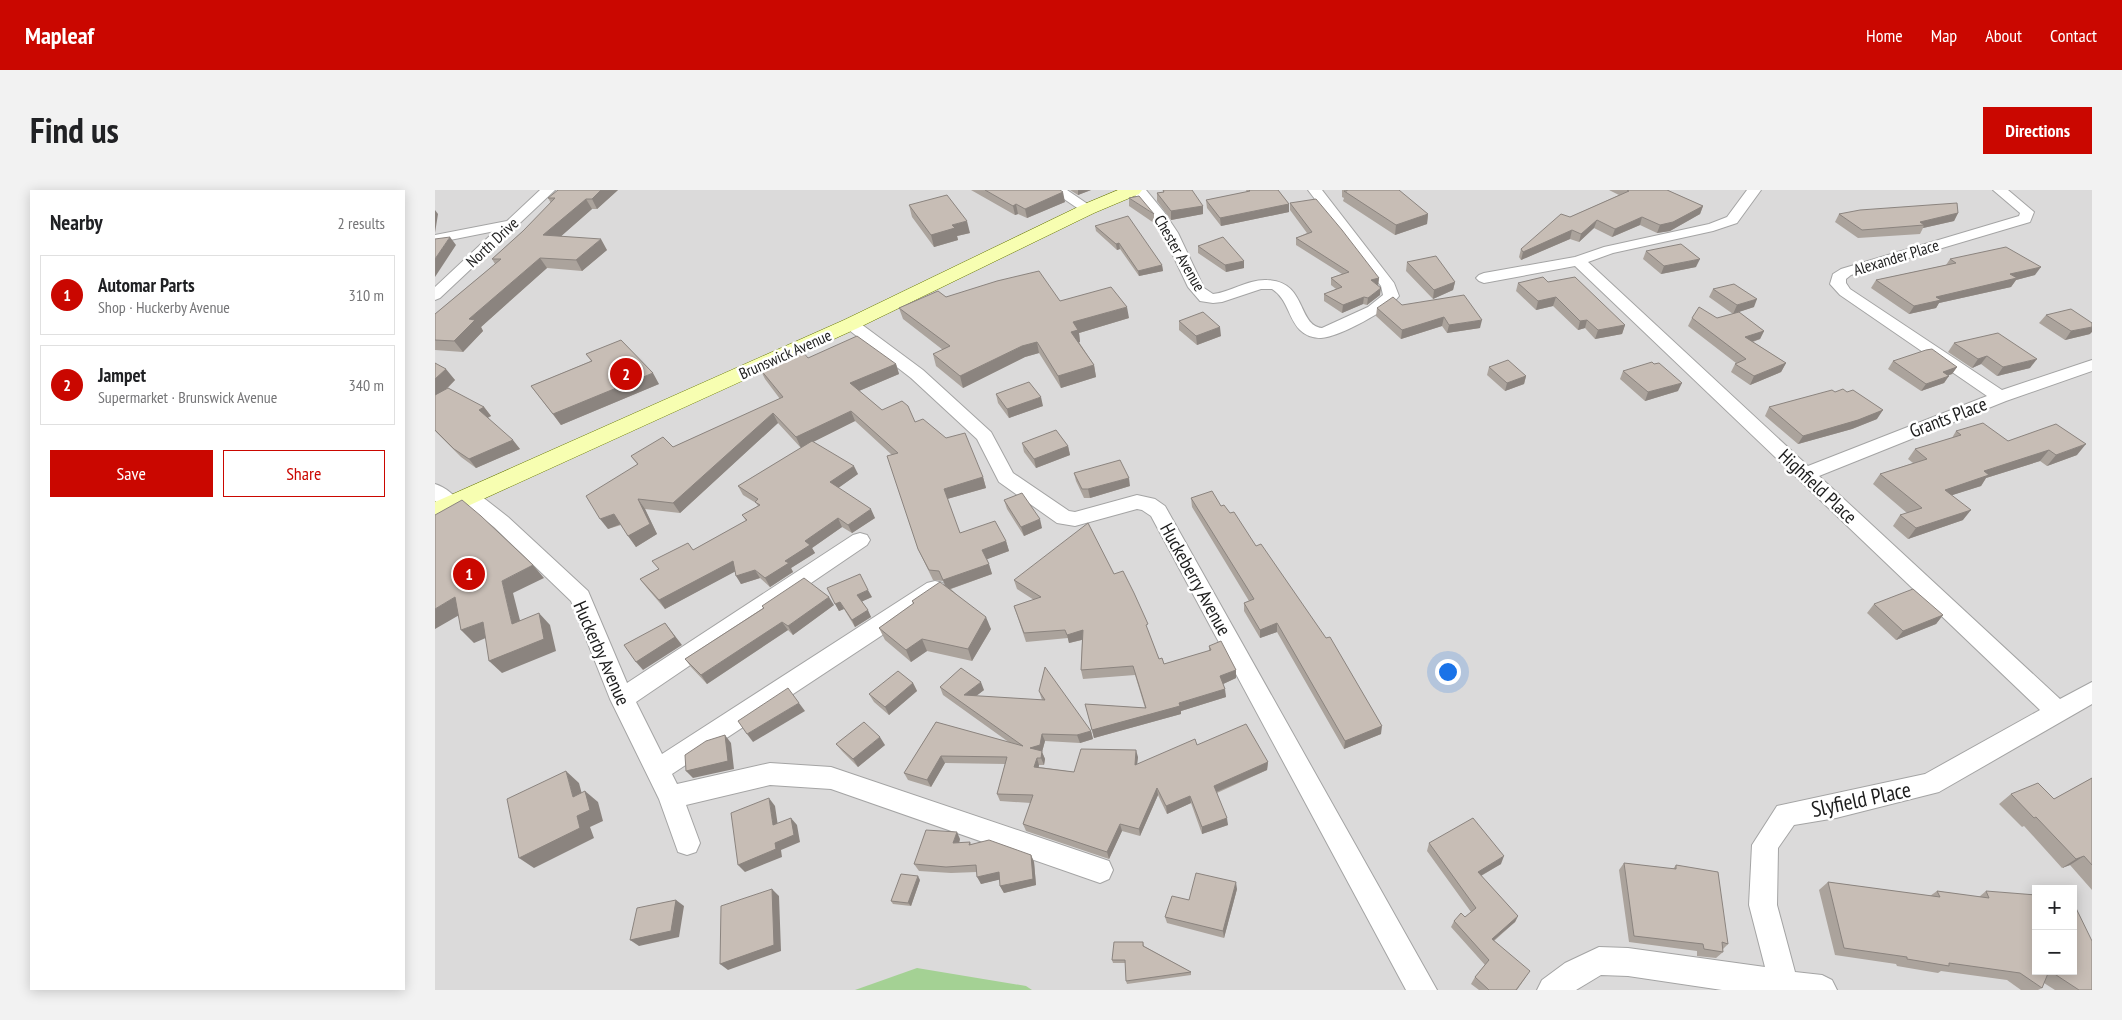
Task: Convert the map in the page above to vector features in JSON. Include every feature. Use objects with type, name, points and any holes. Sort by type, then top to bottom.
[{"type":"main road","name":"Brunswick Avenue","points":[[452,505],[851,324],[1088,209],[1133,190]]},
{"type":"street","name":"North Drive","points":[[435,295],[548,190]]},
{"type":"street","points":[[1058,190],[1088,209]]},
{"type":"street","name":"Chester Avenue","points":[[1138,190],[1149,200],[1179,250],[1200,294],[1209,299],[1222,298],[1263,284],[1280,285],[1285,290],[1305,328],[1316,333],[1329,331],[1384,305],[1391,296],[1389,286],[1315,190]]},
{"type":"street","points":[[1485,278],[1577,261],[1609,250],[1713,227],[1732,220],[1754,190]]},
{"type":"street","name":"Alexander Place","points":[[2000,190],[2027,212],[2025,219],[1846,272],[1838,276],[1838,284],[1845,292],[2000,397]]},
{"type":"street","points":[[435,239],[511,224]]},
{"type":"street","name":"Highfield Place","points":[[1577,261],[2057,711]]},
{"type":"street","name":"Huckeberry Avenue","points":[[851,324],[917,374],[985,436],[1006,477],[1064,518],[1075,519],[1137,502],[1148,504],[1159,511],[1421,990]]},
{"type":"street","name":"Grants Place","points":[[1805,474],[2000,397],[2092,365]]},
{"type":"street","name":"Huckerby Avenue","points":[[435,491],[452,505],[501,522],[580,597],[622,700],[671,797],[687,844]]},
{"type":"street","points":[[622,700],[859,540]]},
{"type":"street","points":[[657,770],[935,589]]},
{"type":"street","name":"Slyfield Place","points":[[1784,985],[1763,905],[1765,845],[1786,814],[1836,806],[1930,784],[2092,692]]},
{"type":"street","points":[[671,797],[771,774],[831,778],[1100,870]]},
{"type":"street","points":[[1552,990],[1575,972],[1599,961],[1628,962],[1822,990]]},
{"type":"shaded area","points":[[435,190],[2092,190],[2092,990],[435,990]]},
{"type":"green space","points":[[917,968],[1026,986],[1032,990],[855,990]]},
{"type":"building","points":[[558,190],[601,190],[592,199],[586,199],[543,235],[601,239],[576,260],[540,258],[469,319],[475,320],[454,341],[435,340],[435,314],[501,259],[492,259],[555,198],[548,198]]},
{"type":"building","points":[[985,190],[1060,190],[1063,192],[1025,209],[1016,204],[1013,206]]},
{"type":"building","points":[[1163,190],[1192,190],[1203,206],[1171,211],[1157,193],[1164,192]]},
{"type":"building","points":[[1278,190],[1289,204],[1220,218],[1206,200],[1250,191]]},
{"type":"building","points":[[1399,190],[1428,214],[1396,225],[1344,191]]},
{"type":"building","points":[[1627,190],[1667,190],[1703,206],[1673,222],[1660,225],[1642,217],[1615,229],[1597,220],[1581,234],[1572,230],[1523,252],[1521,249],[1561,214],[1570,217],[1629,191]]},
{"type":"building","points":[[947,195],[967,221],[952,225],[955,228],[931,235],[909,205]]},
{"type":"building","points":[[1139,196],[1154,214],[1129,198]]},
{"type":"building","points":[[1316,199],[1379,278],[1371,280],[1381,288],[1368,298],[1364,297],[1343,305],[1324,294],[1342,287],[1331,278],[1349,272],[1296,238],[1312,232],[1290,203]]},
{"type":"building","points":[[1957,203],[1958,213],[1920,222],[1924,225],[1862,230],[1839,214],[1860,210]]},
{"type":"building","points":[[1128,216],[1162,265],[1138,271],[1119,243],[1116,244],[1095,226]]},
{"type":"building","points":[[450,237],[435,259],[435,239]]},
{"type":"building","points":[[1223,237],[1244,261],[1225,265],[1198,246]]},
{"type":"building","points":[[1681,244],[1700,259],[1664,266],[1646,251]]},
{"type":"building","points":[[2006,247],[2041,267],[2010,274],[2017,278],[1936,297],[1941,300],[1914,306],[1876,280],[1956,263],[1950,259]]},
{"type":"building","points":[[1436,256],[1455,282],[1434,290],[1407,262]]},
{"type":"building","points":[[1039,271],[1060,301],[1111,287],[1127,307],[1073,322],[1078,330],[1071,332],[1094,365],[1058,376],[1037,342],[1022,346],[960,376],[933,354],[950,346],[899,308],[938,291],[946,297],[997,281]]},
{"type":"building","points":[[1543,277],[1548,282],[1575,277],[1625,325],[1598,330],[1587,320],[1580,321],[1556,297],[1538,301],[1518,283]]},
{"type":"building","points":[[1734,284],[1757,299],[1737,305],[1713,289]]},
{"type":"building","points":[[1464,295],[1482,320],[1449,325],[1444,317],[1402,330],[1377,308],[1393,297],[1402,305]]},
{"type":"building","points":[[1699,307],[1717,318],[1739,312],[1764,331],[1745,337],[1786,363],[1754,376],[1735,364],[1746,359],[1692,318]]},
{"type":"building","points":[[2071,309],[2092,323],[2092,327],[2071,331],[2046,315]]},
{"type":"building","points":[[1203,312],[1220,327],[1196,336],[1179,321]]},
{"type":"building","points":[[1998,333],[2037,359],[2003,367],[1987,356],[1978,359],[1954,343]]},
{"type":"building","points":[[857,336],[896,364],[850,383],[882,410],[902,401],[908,406],[915,422],[923,419],[946,438],[965,433],[983,477],[944,489],[960,533],[995,521],[1006,541],[982,550],[989,564],[943,580],[939,571],[929,570],[918,549],[887,456],[898,453],[851,411],[796,437],[773,413],[673,503],[638,499],[650,524],[628,536],[614,514],[600,519],[586,496],[638,464],[631,456],[663,437],[673,447],[783,397],[760,369],[803,352],[808,358]]},
{"type":"building","points":[[621,340],[653,373],[553,414],[531,386],[592,361],[586,354]]},
{"type":"building","points":[[1932,349],[1957,367],[1943,372],[1949,376],[1926,384],[1893,361],[1926,350]]},
{"type":"building","points":[[1508,360],[1526,376],[1507,383],[1489,367]]},
{"type":"building","points":[[1652,362],[1654,364],[1659,363],[1682,383],[1648,392],[1623,371]]},
{"type":"building","points":[[435,363],[446,369],[435,379]]},
{"type":"building","points":[[1029,382],[1041,397],[1007,409],[996,394]]},
{"type":"building","points":[[448,388],[484,407],[479,410],[513,440],[469,459],[454,449],[435,430],[435,395]]},
{"type":"building","points":[[1843,389],[1847,392],[1853,390],[1883,410],[1858,420],[1803,436],[1769,407],[1832,390],[1835,392]]},
{"type":"building","points":[[1983,423],[2008,441],[2056,424],[2086,444],[2056,455],[2049,450],[1984,471],[1989,475],[1945,490],[1971,510],[1916,528],[1900,515],[1922,508],[1880,474],[1927,459],[1915,449],[1961,435],[1956,431]]},
{"type":"building","points":[[1056,430],[1068,446],[1034,459],[1022,443]]},
{"type":"building","points":[[812,441],[854,466],[830,482],[871,509],[848,525],[838,518],[805,541],[810,545],[785,561],[789,563],[765,578],[755,570],[736,576],[733,561],[659,600],[640,579],[659,569],[652,561],[688,543],[693,550],[747,520],[742,515],[760,505],[755,502],[758,499],[738,486]]},
{"type":"building","points":[[1120,460],[1129,478],[1082,489],[1074,473]]},
{"type":"building","points":[[1212,491],[1221,506],[1224,505],[1230,513],[1234,512],[1256,546],[1261,544],[1326,638],[1330,637],[1382,726],[1345,741],[1277,623],[1260,630],[1244,603],[1254,599],[1191,498]]},
{"type":"building","points":[[1022,493],[1040,519],[1021,527],[1004,500]]},
{"type":"building","points":[[462,500],[533,565],[502,581],[512,624],[539,613],[544,639],[489,661],[483,622],[461,630],[455,597],[435,609],[435,515]]},
{"type":"building","points":[[1088,523],[1114,574],[1123,571],[1148,624],[1146,625],[1159,659],[1162,658],[1164,664],[1211,650],[1209,646],[1221,641],[1236,670],[1220,676],[1225,689],[1179,703],[1180,706],[1092,730],[1085,704],[1146,708],[1133,666],[1081,670],[1083,630],[1067,635],[1065,630],[1024,633],[1014,606],[1041,597],[1014,580]]},
{"type":"building","points":[[860,574],[868,590],[857,595],[868,610],[852,620],[840,602],[835,604],[827,588]]},
{"type":"building","points":[[804,578],[829,597],[788,626],[782,622],[701,675],[685,659],[764,608],[762,606]]},
{"type":"building","points":[[940,582],[986,617],[968,649],[922,639],[906,650],[879,628],[914,603],[912,601]]},
{"type":"building","points":[[1913,589],[1943,615],[1903,631],[1874,604]]},
{"type":"building","points":[[665,623],[675,637],[636,662],[624,645]]},
{"type":"building","points":[[1045,667],[1091,731],[1077,735],[1042,734],[1040,745],[1030,748],[1042,751],[1041,758],[1037,758],[1034,767],[1074,772],[1081,749],[1136,750],[1135,765],[1195,739],[1197,745],[1246,724],[1268,762],[1214,786],[1227,818],[1202,827],[1190,796],[1166,806],[1157,788],[1139,829],[1120,824],[1107,852],[1023,824],[1033,795],[997,794],[1007,757],[941,756],[927,780],[904,773],[936,722],[1023,746],[940,687],[961,668],[981,682],[964,695],[1045,700],[1039,691]]},
{"type":"building","points":[[898,671],[913,683],[885,707],[869,694]]},
{"type":"building","points":[[788,688],[799,703],[747,734],[738,721]]},
{"type":"building","points":[[864,722],[880,737],[853,759],[836,744]]},
{"type":"building","points":[[725,735],[728,761],[686,771],[685,755],[706,741]]},
{"type":"building","points":[[566,771],[573,797],[585,791],[590,810],[577,816],[580,828],[519,858],[507,799]]},
{"type":"building","points":[[2092,778],[2092,865],[2084,856],[2076,859],[2011,794],[2038,783],[2054,799]]},
{"type":"building","points":[[769,798],[773,825],[791,818],[794,835],[775,843],[776,849],[738,865],[731,813]]},
{"type":"building","points":[[1473,818],[1504,856],[1478,872],[1518,916],[1492,939],[1530,971],[1516,990],[1489,990],[1475,977],[1489,960],[1454,921],[1461,913],[1465,917],[1476,908],[1429,843]]},
{"type":"building","points":[[926,830],[957,832],[953,843],[970,842],[969,845],[989,840],[1031,855],[1033,879],[1000,886],[999,872],[977,877],[976,865],[946,867],[914,864]]},
{"type":"building","points":[[1624,863],[1676,869],[1676,865],[1718,872],[1728,944],[1722,942],[1723,952],[1704,949],[1703,944],[1634,936]]},
{"type":"building","points":[[1196,873],[1236,882],[1223,931],[1165,917],[1172,896],[1189,900]]},
{"type":"building","points":[[901,874],[918,876],[908,903],[891,901]]},
{"type":"building","points":[[1828,882],[1940,897],[1937,891],[1989,898],[1986,891],[2032,895],[2032,975],[2047,975],[2042,988],[2020,973],[1949,963],[1949,966],[1907,959],[1907,957],[1844,948]]},
{"type":"building","points":[[772,889],[774,945],[720,964],[721,906]]},
{"type":"building","points":[[676,900],[671,931],[630,940],[637,908]]},
{"type":"building","points":[[2077,910],[2092,941],[2092,990],[2079,990],[2056,975],[2077,975]]},
{"type":"building","points":[[1114,942],[1143,942],[1143,946],[1191,972],[1126,981],[1125,960],[1112,960]]},
{"type":"place","name":"Jampet","points":[[626,374]]},
{"type":"place","name":"Automar Parts","points":[[469,574]]}]
